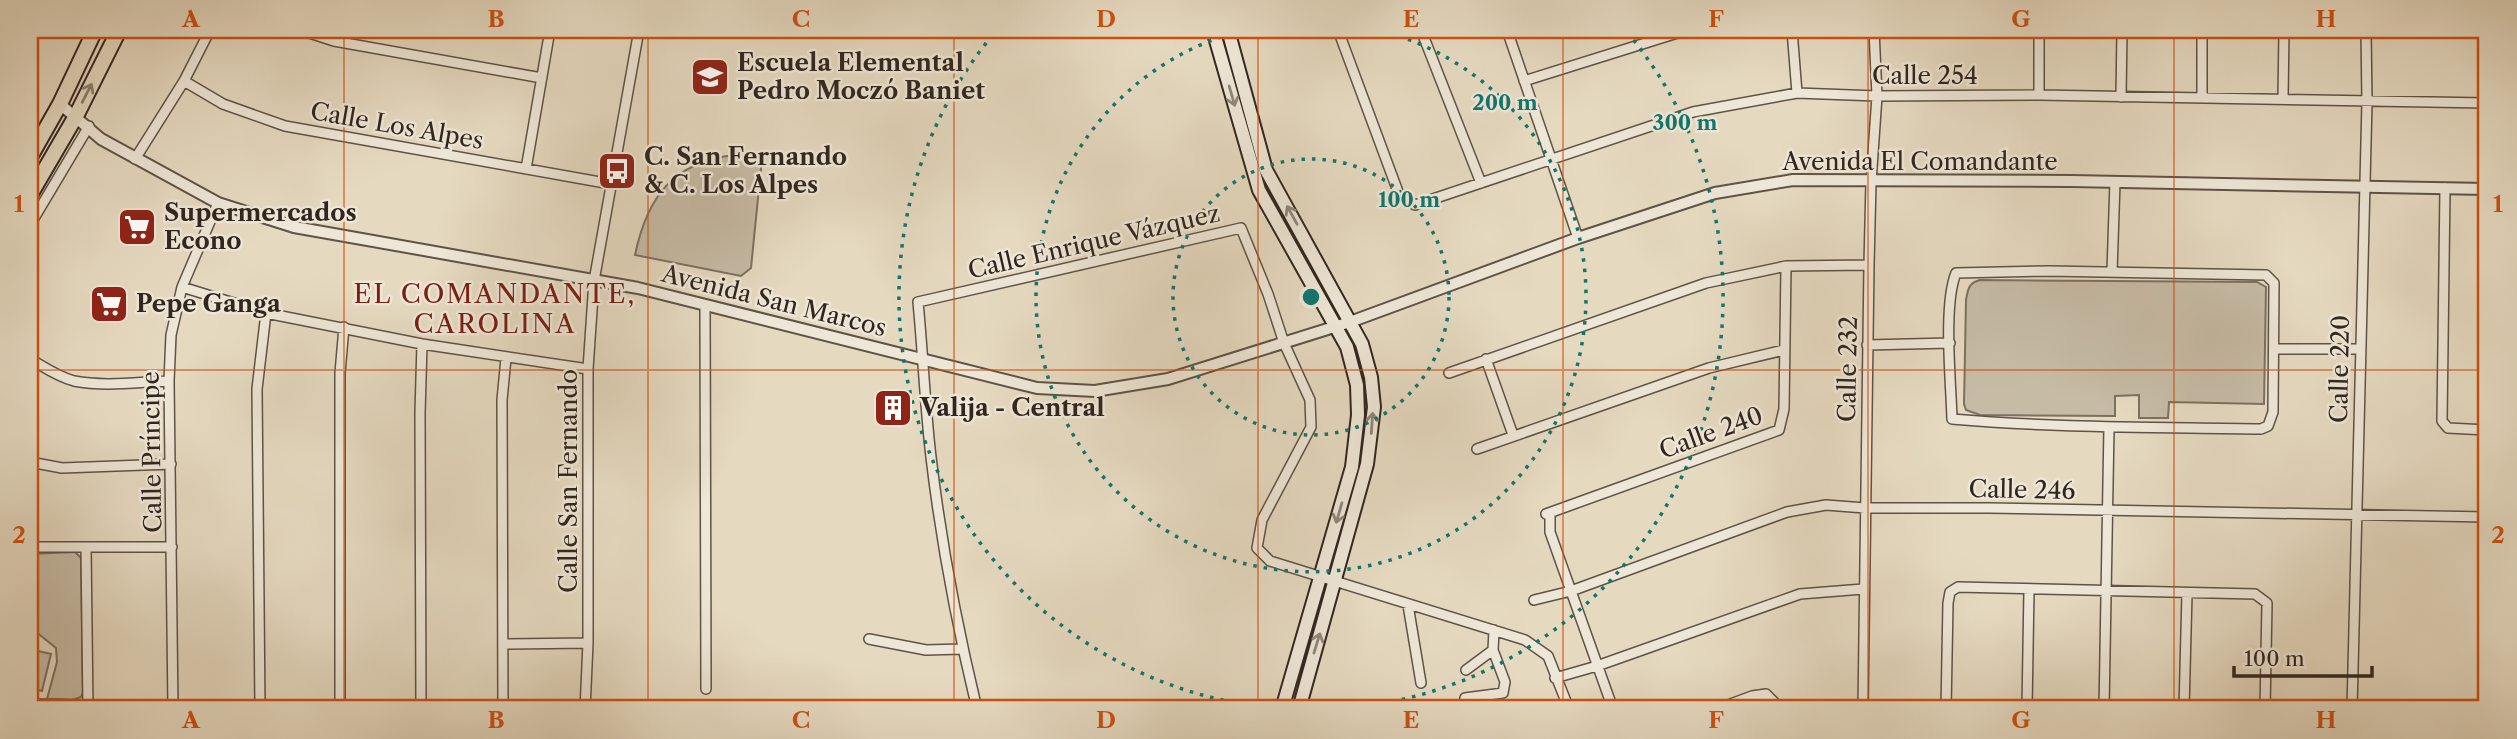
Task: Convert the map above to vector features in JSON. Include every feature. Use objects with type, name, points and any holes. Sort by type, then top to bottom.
[{"type":"highway","points":[[30,157],[60,104],[95,30]]},
{"type":"highway","points":[[30,195],[76,116],[119,30]]},
{"type":"main road","points":[[1213,30],[1259,190],[1347,346],[1357,385],[1358,415],[1352,467],[1282,709]]},
{"type":"main road","points":[[1228,30],[1266,170],[1362,344],[1371,377],[1374,407],[1367,464],[1299,709]]},
{"type":"street","points":[[135,159],[184,81],[210,30]]},
{"type":"street","points":[[300,30],[334,41],[542,78]]},
{"type":"street","points":[[526,169],[550,30]]},
{"type":"street","name":"Calle San Fernando","points":[[585,709],[588,643],[588,369],[594,281],[639,30]]},
{"type":"street","name":"Calle 254","points":[[1338,30],[1400,197],[1415,205],[1693,112],[1797,93],[2487,103]]},
{"type":"street","points":[[1421,30],[1481,183]]},
{"type":"street","points":[[1507,30],[1578,238]]},
{"type":"street","points":[[1524,81],[1687,30]]},
{"type":"street","points":[[1792,30],[1797,93]]},
{"type":"street","name":"Calle 232","points":[[1863,709],[1867,345],[1871,182],[1877,96],[1874,30]]},
{"type":"street","points":[[2039,30],[2039,95]]},
{"type":"street","points":[[2121,97],[2122,30]]},
{"type":"street","points":[[2202,30],[2202,98]]},
{"type":"street","points":[[2283,99],[2284,30]]},
{"type":"street","name":"Calle 220","points":[[2352,709],[2367,102],[2366,30]]},
{"type":"street","name":"Calle Los Alpes","points":[[184,81],[223,104],[285,126],[611,184]]},
{"type":"street","name":"Avenida San Marcos","points":[[60,104],[102,139],[218,204],[294,227],[638,288],[1037,388],[1095,391],[1168,379],[1334,327]]},
{"type":"street","points":[[30,225],[89,126]]},
{"type":"street","name":"Avenida El Comandante","points":[[1334,327],[1578,238],[1715,193],[1793,180],[2115,182],[2487,189]]},
{"type":"street","points":[[2112,272],[2115,182]]},
{"type":"street","points":[[2445,188],[2442,421],[2448,428],[2487,430]]},
{"type":"street","name":"Calle Príncipe","points":[[173,709],[169,381],[171,335],[182,287],[218,204]]},
{"type":"street","name":"Calle Enrique Vázquez","points":[[924,360],[918,302],[1241,228],[1268,294],[1284,343],[1310,400],[1311,427],[1262,520],[1257,548],[1270,561],[1320,578]]},
{"type":"street","points":[[1449,373],[1706,283],[1786,266],[1869,265]]},
{"type":"street","name":"Calle 240","points":[[1571,591],[1550,532],[1550,516],[1546,513],[1779,430],[1784,409],[1786,266]]},
{"type":"street","points":[[2112,272],[2266,275],[2271,278],[2274,283],[2273,412],[2268,426],[2261,429],[2109,427],[1952,419],[1950,343],[1952,284],[1956,273],[2112,272]]},
{"type":"street","points":[[182,287],[266,313],[422,344],[588,369]]},
{"type":"street","points":[[705,305],[706,689]]},
{"type":"street","points":[[260,709],[257,389],[266,313]]},
{"type":"street","points":[[340,709],[340,373],[344,327]]},
{"type":"street","points":[[1867,345],[1950,343]]},
{"type":"street","points":[[421,709],[422,344]]},
{"type":"street","points":[[2274,349],[2360,349]]},
{"type":"street","points":[[1477,449],[1709,368],[1784,350]]},
{"type":"street","points":[[503,709],[502,400],[506,358]]},
{"type":"street","points":[[30,359],[52,373],[74,380],[100,384],[169,381]]},
{"type":"street","points":[[1486,359],[1513,435]]},
{"type":"street","points":[[924,360],[931,455],[950,587],[977,709]]},
{"type":"street","points":[[2104,709],[2109,427]]},
{"type":"street","points":[[30,462],[62,467],[171,464]]},
{"type":"street","name":"Calle 246","points":[[1534,600],[1571,591],[1787,512],[1826,505],[1865,508],[2487,517]]},
{"type":"street","points":[[30,547],[172,547]]},
{"type":"street","points":[[30,704],[88,707],[86,547]]},
{"type":"street","points":[[1320,578],[1336,580],[1525,640],[1548,656],[1569,709]]},
{"type":"street","points":[[1947,709],[1948,603],[1950,592],[1958,587],[2255,594],[2267,603],[2265,709]]},
{"type":"street","points":[[1555,678],[1597,666],[1800,594],[1863,589]]},
{"type":"street","points":[[2027,709],[2029,589]]},
{"type":"street","points":[[1571,591],[1613,709]]},
{"type":"street","points":[[2184,709],[2187,593]]},
{"type":"street","points":[[1408,605],[1421,683]]},
{"type":"street","points":[[1465,698],[1503,693],[1505,682],[1493,650],[1494,631]]},
{"type":"street","points":[[869,639],[926,650],[962,649]]},
{"type":"street","points":[[503,644],[588,643]]},
{"type":"street","points":[[1466,670],[1493,650]]},
{"type":"street","points":[[1717,709],[1766,694],[1777,705],[1777,709]]},
{"type":"shaded area","points":[[735,155],[762,158],[751,268],[741,276],[635,255],[647,216],[666,186],[695,165]]},
{"type":"shaded area","points":[[1980,280],[2257,282],[2266,287],[2264,404],[2169,402],[2168,418],[2139,418],[2139,395],[2115,396],[2115,416],[1980,415],[1966,410],[1966,300],[1970,287]]},
{"type":"shaded area","points":[[75,552],[81,558],[83,692],[81,697],[72,700],[47,699],[57,662],[56,648],[30,629],[30,554]]},
{"type":"shaded area","points":[[30,649],[51,654],[42,691],[30,688]]},
{"type":"place","name":"Escuela Elemental Pedro Moczó Baniet","points":[[710,77]]},
{"type":"place","name":"C. San Fernando & C. Los Alpes","points":[[617,171]]},
{"type":"place","name":"Supermercados Econo","points":[[137,227]]},
{"type":"place","name":"Pepe Ganga","points":[[109,304]]},
{"type":"place","name":"Valija - Central","points":[[893,408]]},
{"type":"district","name":"EL COMANDANTE, CAROLINA","points":[[495,309]]}]
